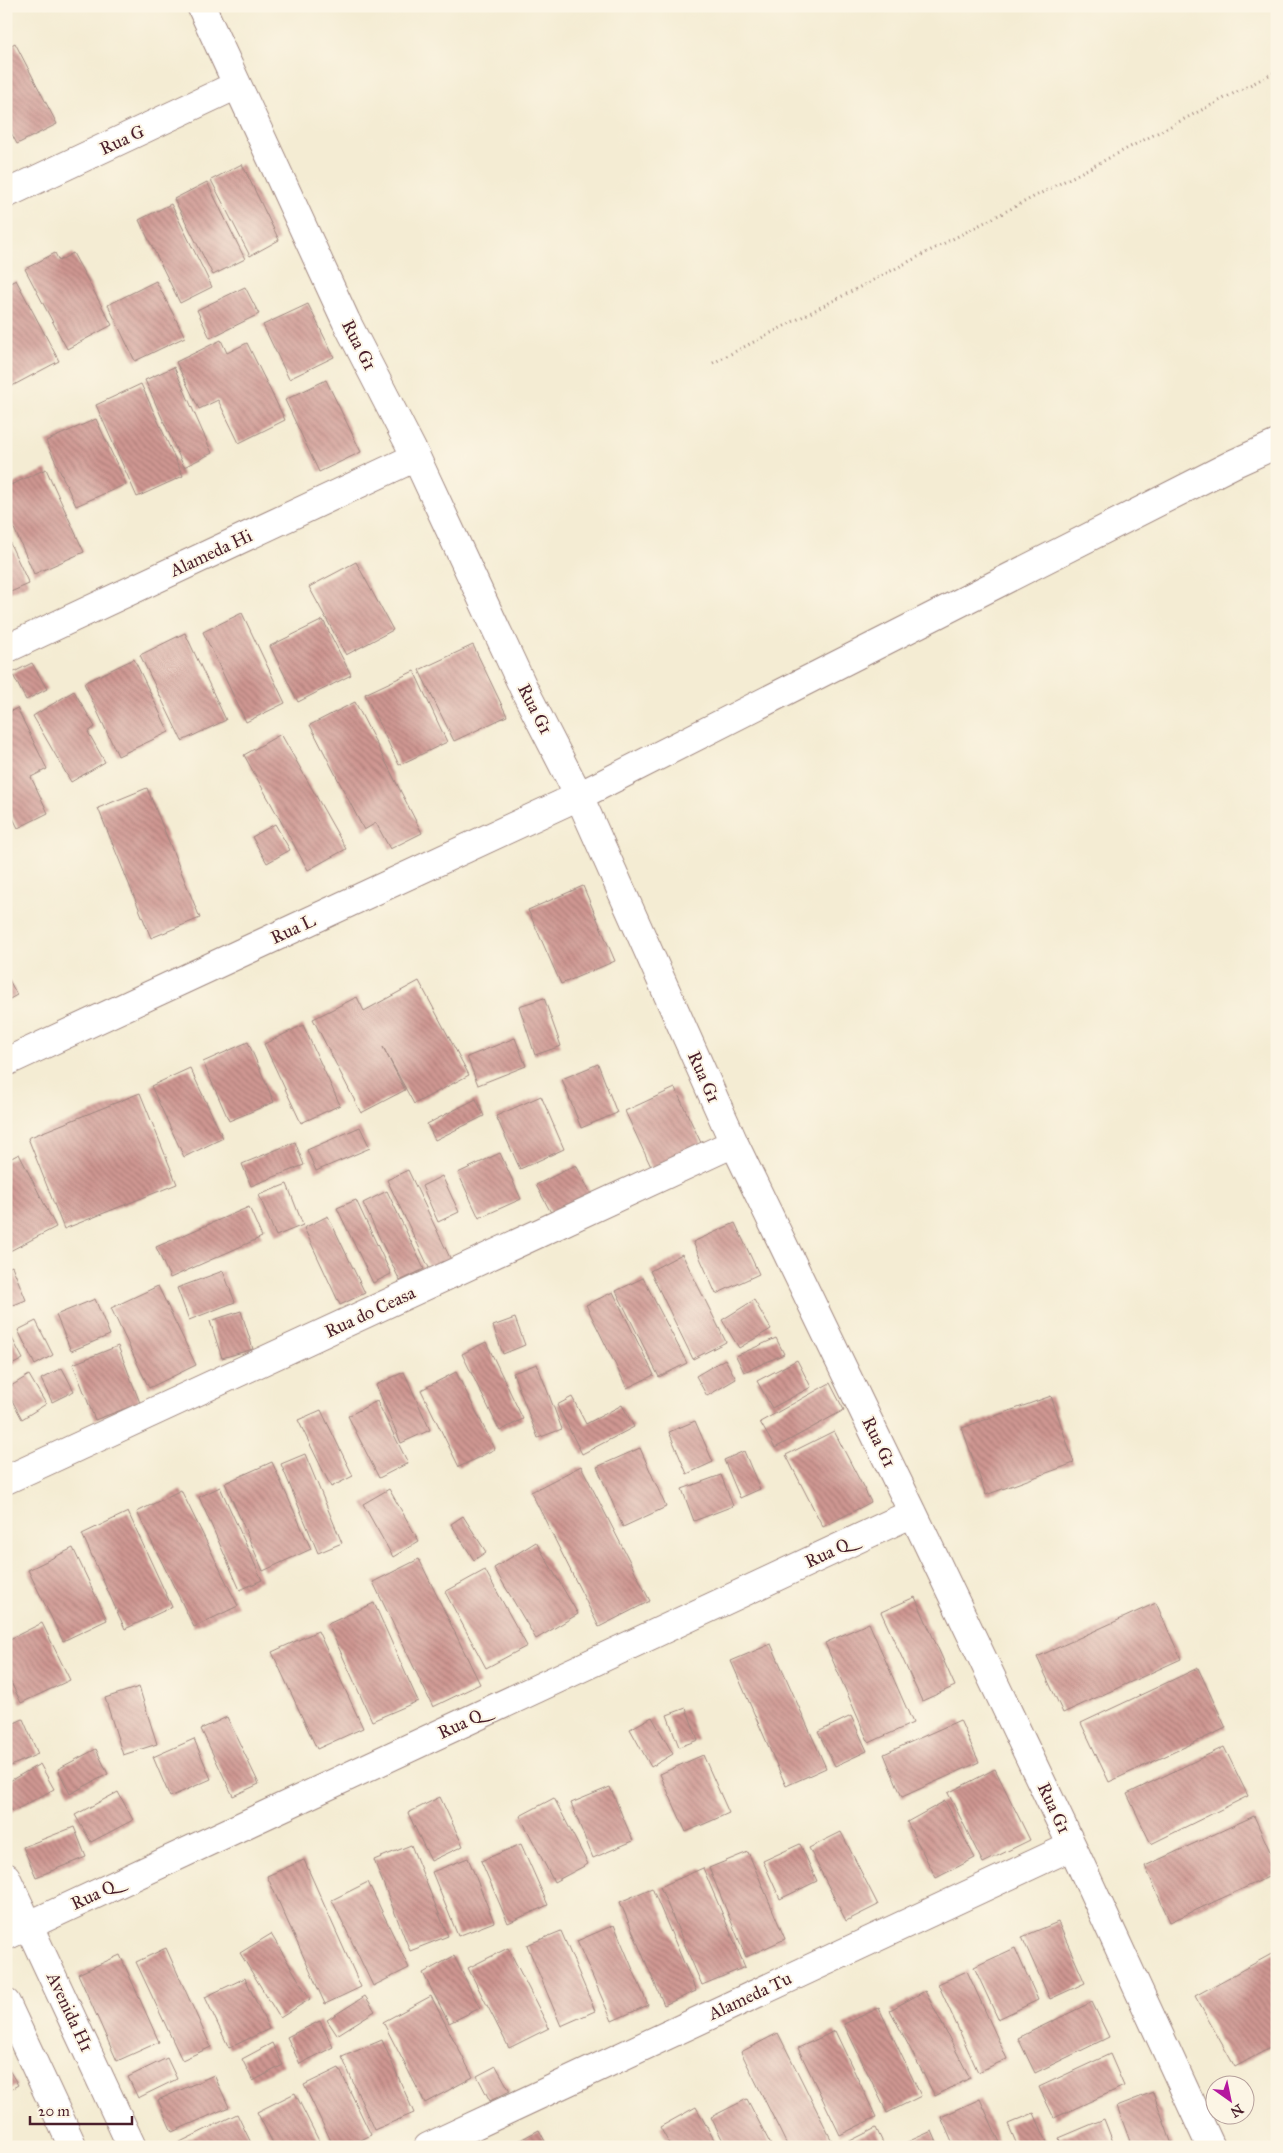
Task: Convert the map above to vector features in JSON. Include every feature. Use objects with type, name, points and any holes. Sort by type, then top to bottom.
[{"type":"street","name":"Rua G1","points":[[201,6],[346,321],[416,456],[524,689],[579,796],[734,1144],[1072,1846],[1211,2147]]},
{"type":"street","name":"Rua G","points":[[6,194],[237,84]]},
{"type":"street","name":"Rua L","points":[[6,1062],[579,796],[1235,463],[1277,444]]},
{"type":"street","name":"Alameda Hi","points":[[6,649],[416,456]]},
{"type":"street","name":"Rua do Ceasa","points":[[6,1480],[734,1144]]},
{"type":"street","name":"Rua Q","points":[[18,1930],[913,1513]]},
{"type":"street","name":"Alameda Tu","points":[[428,2147],[1072,1846]]},
{"type":"street","name":"Avenida H1","points":[[6,1877],[18,1930],[132,2147]]},
{"type":"street","points":[[6,2003],[73,2147]]},
{"type":"path","points":[[713,363],[1277,71]]},
{"type":"building","points":[[15,43],[57,124],[17,144],[6,123],[6,48]]},
{"type":"building","points":[[242,164],[279,240],[250,256],[211,180]]},
{"type":"building","points":[[207,182],[245,259],[213,275],[174,199]]},
{"type":"building","points":[[171,204],[212,287],[180,303],[139,220]]},
{"type":"building","points":[[55,253],[59,261],[73,253],[112,325],[67,349],[25,269]]},
{"type":"building","points":[[16,280],[59,361],[12,386],[6,376],[6,285]]},
{"type":"building","points":[[156,281],[185,337],[135,361],[108,305]]},
{"type":"building","points":[[245,287],[259,314],[210,338],[197,310]]},
{"type":"building","points":[[308,304],[334,357],[289,379],[263,325]]},
{"type":"building","points":[[221,340],[227,353],[247,343],[285,420],[239,443],[218,400],[199,409],[176,362]]},
{"type":"building","points":[[174,367],[212,453],[184,467],[145,380]]},
{"type":"building","points":[[326,380],[361,452],[319,472],[285,400]]},
{"type":"building","points":[[141,384],[183,476],[137,497],[96,405]]},
{"type":"building","points":[[96,419],[126,484],[76,506],[46,441]]},
{"type":"building","points":[[46,469],[84,552],[34,574],[6,510],[6,487]]},
{"type":"building","points":[[6,535],[29,584],[6,594]]},
{"type":"building","points":[[356,562],[393,630],[346,655],[309,587]]},
{"type":"building","points":[[242,613],[285,703],[246,722],[203,632]]},
{"type":"building","points":[[323,620],[351,675],[298,702],[270,646]]},
{"type":"building","points":[[185,633],[226,720],[182,741],[140,655]]},
{"type":"building","points":[[473,645],[507,716],[454,741],[419,670]]},
{"type":"building","points":[[134,659],[169,732],[118,756],[84,683]]},
{"type":"building","points":[[32,663],[47,689],[26,700],[12,673]]},
{"type":"building","points":[[414,671],[447,742],[399,765],[365,694]]},
{"type":"building","points":[[74,691],[95,727],[88,732],[105,762],[71,782],[33,716]]},
{"type":"building","points":[[355,702],[422,833],[390,849],[376,823],[364,830],[310,725]]},
{"type":"building","points":[[17,708],[47,769],[31,777],[48,813],[18,828],[6,804],[6,714]]},
{"type":"building","points":[[281,734],[346,849],[308,870],[244,755]]},
{"type":"building","points":[[147,788],[200,918],[151,938],[98,808]]},
{"type":"building","points":[[275,824],[290,850],[267,863],[252,837]]},
{"type":"building","points":[[583,886],[615,961],[561,984],[528,910]]},
{"type":"building","points":[[6,974],[17,995],[6,1001]]},
{"type":"building","points":[[419,981],[469,1075],[414,1104],[383,1047],[405,1090],[361,1113],[313,1019],[357,997],[364,1011]]},
{"type":"building","points":[[544,998],[561,1046],[535,1055],[519,1006]]},
{"type":"building","points":[[303,1025],[340,1105],[301,1123],[264,1044]]},
{"type":"building","points":[[515,1038],[526,1066],[478,1085],[467,1057]]},
{"type":"building","points":[[248,1042],[274,1102],[229,1121],[203,1062]]},
{"type":"building","points":[[598,1064],[617,1113],[581,1128],[562,1079]]},
{"type":"building","points":[[190,1068],[223,1138],[184,1157],[151,1086]]},
{"type":"building","points":[[675,1088],[703,1147],[653,1171],[625,1111]]},
{"type":"building","points":[[140,1093],[177,1184],[64,1229],[28,1138]]},
{"type":"building","points":[[541,1096],[564,1149],[520,1169],[496,1116]]},
{"type":"building","points":[[476,1099],[484,1116],[435,1140],[427,1124]]},
{"type":"building","points":[[360,1127],[370,1148],[316,1171],[307,1150]]},
{"type":"building","points":[[295,1142],[304,1165],[251,1186],[242,1164]]},
{"type":"building","points":[[500,1153],[521,1199],[479,1218],[458,1173]]},
{"type":"building","points":[[19,1154],[56,1227],[6,1253],[6,1161]]},
{"type":"building","points":[[576,1165],[594,1200],[555,1220],[536,1185]]},
{"type":"building","points":[[408,1170],[452,1262],[431,1272],[387,1180]]},
{"type":"building","points":[[442,1176],[459,1212],[438,1222],[422,1186]]},
{"type":"building","points":[[287,1184],[303,1225],[276,1236],[259,1195]]},
{"type":"building","points":[[387,1191],[424,1269],[400,1281],[363,1203]]},
{"type":"building","points":[[356,1200],[391,1274],[373,1283],[337,1208]]},
{"type":"building","points":[[249,1207],[262,1237],[170,1278],[156,1247]]},
{"type":"building","points":[[328,1216],[365,1293],[340,1305],[304,1228]]},
{"type":"building","points":[[735,1223],[759,1274],[716,1294],[693,1242]]},
{"type":"building","points":[[682,1254],[726,1342],[693,1359],[650,1271]]},
{"type":"building","points":[[12,1266],[26,1300],[6,1308],[6,1269]]},
{"type":"building","points":[[223,1271],[235,1302],[189,1320],[177,1288]]},
{"type":"building","points":[[643,1278],[687,1363],[659,1377],[616,1291]]},
{"type":"building","points":[[158,1286],[196,1365],[149,1388],[111,1308]]},
{"type":"building","points":[[613,1292],[654,1375],[627,1388],[586,1305]]},
{"type":"building","points":[[95,1299],[110,1335],[71,1351],[56,1315]]},
{"type":"building","points":[[754,1300],[771,1329],[739,1348],[722,1320]]},
{"type":"building","points":[[241,1311],[253,1349],[222,1358],[210,1321]]},
{"type":"building","points":[[515,1318],[525,1345],[503,1354],[493,1326]]},
{"type":"building","points":[[36,1321],[53,1355],[35,1365],[18,1330]]},
{"type":"building","points":[[6,1327],[23,1359],[6,1368]]},
{"type":"building","points":[[776,1338],[784,1354],[744,1372],[736,1356]]},
{"type":"building","points":[[486,1342],[523,1419],[500,1431],[462,1354]]},
{"type":"building","points":[[118,1346],[140,1403],[95,1420],[73,1364]]},
{"type":"building","points":[[725,1359],[736,1379],[707,1396],[696,1376]]},
{"type":"building","points":[[797,1360],[811,1387],[772,1408],[757,1381]]},
{"type":"building","points":[[537,1364],[562,1429],[538,1438],[513,1373]]},
{"type":"building","points":[[62,1368],[74,1391],[52,1402],[41,1379]]},
{"type":"building","points":[[404,1372],[430,1430],[401,1443],[376,1385]]},
{"type":"building","points":[[456,1372],[495,1449],[459,1467],[421,1390]]},
{"type":"building","points":[[29,1375],[46,1404],[22,1419],[6,1389]]},
{"type":"building","points":[[830,1383],[844,1410],[775,1448],[760,1422]]},
{"type":"building","points":[[1051,1396],[1074,1463],[986,1495],[962,1428]]},
{"type":"building","points":[[572,1397],[586,1424],[622,1405],[634,1427],[582,1454],[557,1405]]},
{"type":"building","points":[[377,1401],[408,1463],[379,1478],[348,1416]]},
{"type":"building","points":[[321,1410],[353,1476],[331,1487],[298,1420]]},
{"type":"building","points":[[695,1421],[713,1462],[687,1474],[669,1432]]},
{"type":"building","points":[[834,1431],[871,1502],[823,1527],[786,1455]]},
{"type":"building","points":[[640,1448],[666,1507],[623,1527],[597,1467]]},
{"type":"building","points":[[744,1451],[760,1489],[740,1498],[724,1460]]},
{"type":"building","points":[[305,1454],[342,1543],[318,1553],[281,1464]]},
{"type":"building","points":[[272,1462],[311,1549],[263,1571],[225,1483]]},
{"type":"building","points":[[581,1466],[650,1601],[599,1627],[531,1492]]},
{"type":"building","points":[[721,1475],[733,1506],[694,1521],[682,1489]]},
{"type":"building","points":[[220,1487],[262,1580],[240,1590],[199,1497]]},
{"type":"building","points":[[389,1489],[419,1541],[393,1557],[363,1504]]},
{"type":"building","points":[[181,1490],[238,1606],[194,1627],[137,1512]]},
{"type":"building","points":[[128,1512],[172,1607],[125,1629],[82,1534]]},
{"type":"building","points":[[463,1516],[486,1552],[474,1560],[451,1524]]},
{"type":"building","points":[[536,1542],[578,1614],[536,1639],[494,1568]]},
{"type":"building","points":[[73,1548],[107,1620],[63,1641],[28,1570]]},
{"type":"building","points":[[419,1559],[480,1684],[433,1707],[373,1582]]},
{"type":"building","points":[[485,1570],[527,1646],[486,1668],[445,1592]]},
{"type":"building","points":[[915,1597],[955,1686],[922,1701],[881,1612]]},
{"type":"building","points":[[374,1603],[418,1701],[372,1721],[328,1624]]},
{"type":"building","points":[[1156,1603],[1181,1659],[1063,1713],[1037,1657]]},
{"type":"building","points":[[42,1623],[70,1680],[21,1703],[6,1672],[6,1641]]},
{"type":"building","points":[[869,1623],[913,1723],[869,1743],[825,1643]]},
{"type":"building","points":[[318,1631],[363,1728],[317,1749],[272,1652]]},
{"type":"building","points":[[771,1644],[826,1768],[786,1786],[731,1661]]},
{"type":"building","points":[[1198,1668],[1226,1728],[1109,1782],[1081,1723]]},
{"type":"building","points":[[139,1687],[157,1744],[123,1755],[105,1698]]},
{"type":"building","points":[[686,1708],[698,1740],[679,1747],[667,1715]]},
{"type":"building","points":[[851,1716],[867,1751],[835,1766],[818,1732]]},
{"type":"building","points":[[227,1717],[259,1784],[233,1796],[201,1729]]},
{"type":"building","points":[[652,1717],[673,1754],[651,1767],[630,1729]]},
{"type":"building","points":[[23,1719],[38,1754],[6,1768],[6,1727]]},
{"type":"building","points":[[960,1720],[979,1762],[902,1797],[884,1754]]},
{"type":"building","points":[[194,1739],[211,1779],[170,1797],[153,1757]]},
{"type":"building","points":[[1224,1747],[1248,1796],[1151,1844],[1127,1794]]},
{"type":"building","points":[[96,1749],[108,1774],[70,1794],[58,1769]]},
{"type":"building","points":[[703,1755],[729,1813],[686,1832],[660,1774]]},
{"type":"building","points":[[40,1764],[54,1789],[12,1812],[6,1802],[6,1783]]},
{"type":"building","points":[[995,1769],[1030,1840],[983,1863],[948,1793]]},
{"type":"building","points":[[610,1787],[633,1841],[593,1858],[571,1803]]},
{"type":"building","points":[[118,1792],[133,1820],[91,1842],[75,1815]]},
{"type":"building","points":[[440,1797],[463,1846],[431,1861],[408,1813]]},
{"type":"building","points":[[554,1798],[588,1864],[554,1882],[520,1816]]},
{"type":"building","points":[[945,1801],[975,1858],[936,1878],[907,1822]]},
{"type":"building","points":[[1254,1816],[1277,1867],[1277,1873],[1170,1922],[1145,1866]]},
{"type":"building","points":[[74,1827],[86,1857],[36,1877],[23,1847]]},
{"type":"building","points":[[841,1832],[878,1905],[846,1921],[809,1848]]},
{"type":"building","points":[[521,1844],[548,1905],[508,1923],[481,1861]]},
{"type":"building","points":[[800,1844],[817,1881],[780,1899],[763,1861]]},
{"type":"building","points":[[411,1845],[448,1936],[410,1951],[374,1860]]},
{"type":"building","points":[[748,1852],[785,1939],[746,1957],[709,1868]]},
{"type":"building","points":[[468,1858],[494,1922],[458,1936],[432,1872]]},
{"type":"building","points":[[304,1860],[361,1987],[325,2004],[267,1876]]},
{"type":"building","points":[[703,1868],[745,1967],[702,1985],[660,1887]]},
{"type":"building","points":[[368,1882],[409,1968],[373,1986],[332,1900]]},
{"type":"building","points":[[652,1888],[696,1991],[664,2005],[620,1902]]},
{"type":"building","points":[[1058,1922],[1085,1983],[1050,1999],[1022,1937]]},
{"type":"building","points":[[614,1925],[648,2005],[612,2021],[577,1941]]},
{"type":"building","points":[[561,1931],[595,2011],[561,2026],[527,1945]]},
{"type":"building","points":[[271,1934],[310,1999],[280,2018],[240,1953]]},
{"type":"building","points":[[166,1948],[211,2047],[182,2060],[136,1962]]},
{"type":"building","points":[[508,1948],[549,2028],[509,2048],[468,1968]]},
{"type":"building","points":[[1015,1948],[1038,2000],[998,2019],[974,1967]]},
{"type":"building","points":[[1277,1951],[1277,2044],[1235,2067],[1195,1996]]},
{"type":"building","points":[[120,1955],[159,2042],[117,2061],[78,1974]]},
{"type":"building","points":[[454,1956],[480,2008],[449,2023],[423,1973]]},
{"type":"building","points":[[967,1971],[1007,2059],[978,2072],[938,1984]]},
{"type":"building","points":[[245,1978],[269,2029],[229,2048],[205,1997]]},
{"type":"building","points":[[925,1991],[970,2078],[935,2096],[890,2010]]},
{"type":"building","points":[[365,1996],[375,2011],[337,2035],[327,2020]]},
{"type":"building","points":[[431,1996],[473,2077],[425,2103],[383,2022]]},
{"type":"building","points":[[1092,2002],[1109,2037],[1035,2073],[1018,2038]]},
{"type":"building","points":[[879,2008],[921,2096],[887,2113],[844,2024]]},
{"type":"building","points":[[320,2021],[333,2047],[300,2064],[287,2037]]},
{"type":"building","points":[[835,2031],[876,2117],[840,2135],[798,2048]]},
{"type":"building","points":[[778,2033],[835,2147],[788,2147],[741,2052]]},
{"type":"building","points":[[382,2040],[414,2113],[374,2130],[342,2057]]},
{"type":"building","points":[[272,2043],[283,2065],[253,2081],[242,2059]]},
{"type":"building","points":[[1110,2054],[1124,2086],[1054,2118],[1039,2087]]},
{"type":"building","points":[[167,2058],[177,2079],[138,2098],[128,2077]]},
{"type":"building","points":[[6,2065],[18,2085],[6,2092]]},
{"type":"building","points":[[496,2066],[510,2091],[490,2101],[477,2076]]},
{"type":"building","points":[[339,2068],[371,2135],[347,2147],[334,2147],[304,2085]]},
{"type":"building","points":[[214,2075],[229,2107],[172,2132],[158,2100]]},
{"type":"building","points":[[1153,2092],[1173,2147],[1132,2147],[1117,2106]]},
{"type":"building","points":[[295,2093],[322,2147],[275,2147],[257,2112]]},
{"type":"building","points":[[747,2099],[772,2147],[726,2147],[711,2117]]},
{"type":"building","points":[[980,2099],[1002,2147],[954,2147],[941,2117]]},
{"type":"building","points":[[696,2107],[718,2147],[671,2147],[660,2127]]},
{"type":"building","points":[[1034,2113],[1049,2147],[1018,2147],[1008,2124]]},
{"type":"building","points":[[237,2114],[253,2147],[170,2147]]},
{"type":"building","points":[[1104,2119],[1115,2147],[1062,2147],[1059,2138]]},
{"type":"building","points":[[876,2128],[885,2147],[851,2147],[848,2142]]},
{"type":"building","points":[[539,2130],[548,2147],[507,2147]]},
{"type":"building","points":[[932,2131],[939,2147],[896,2147]]}]
